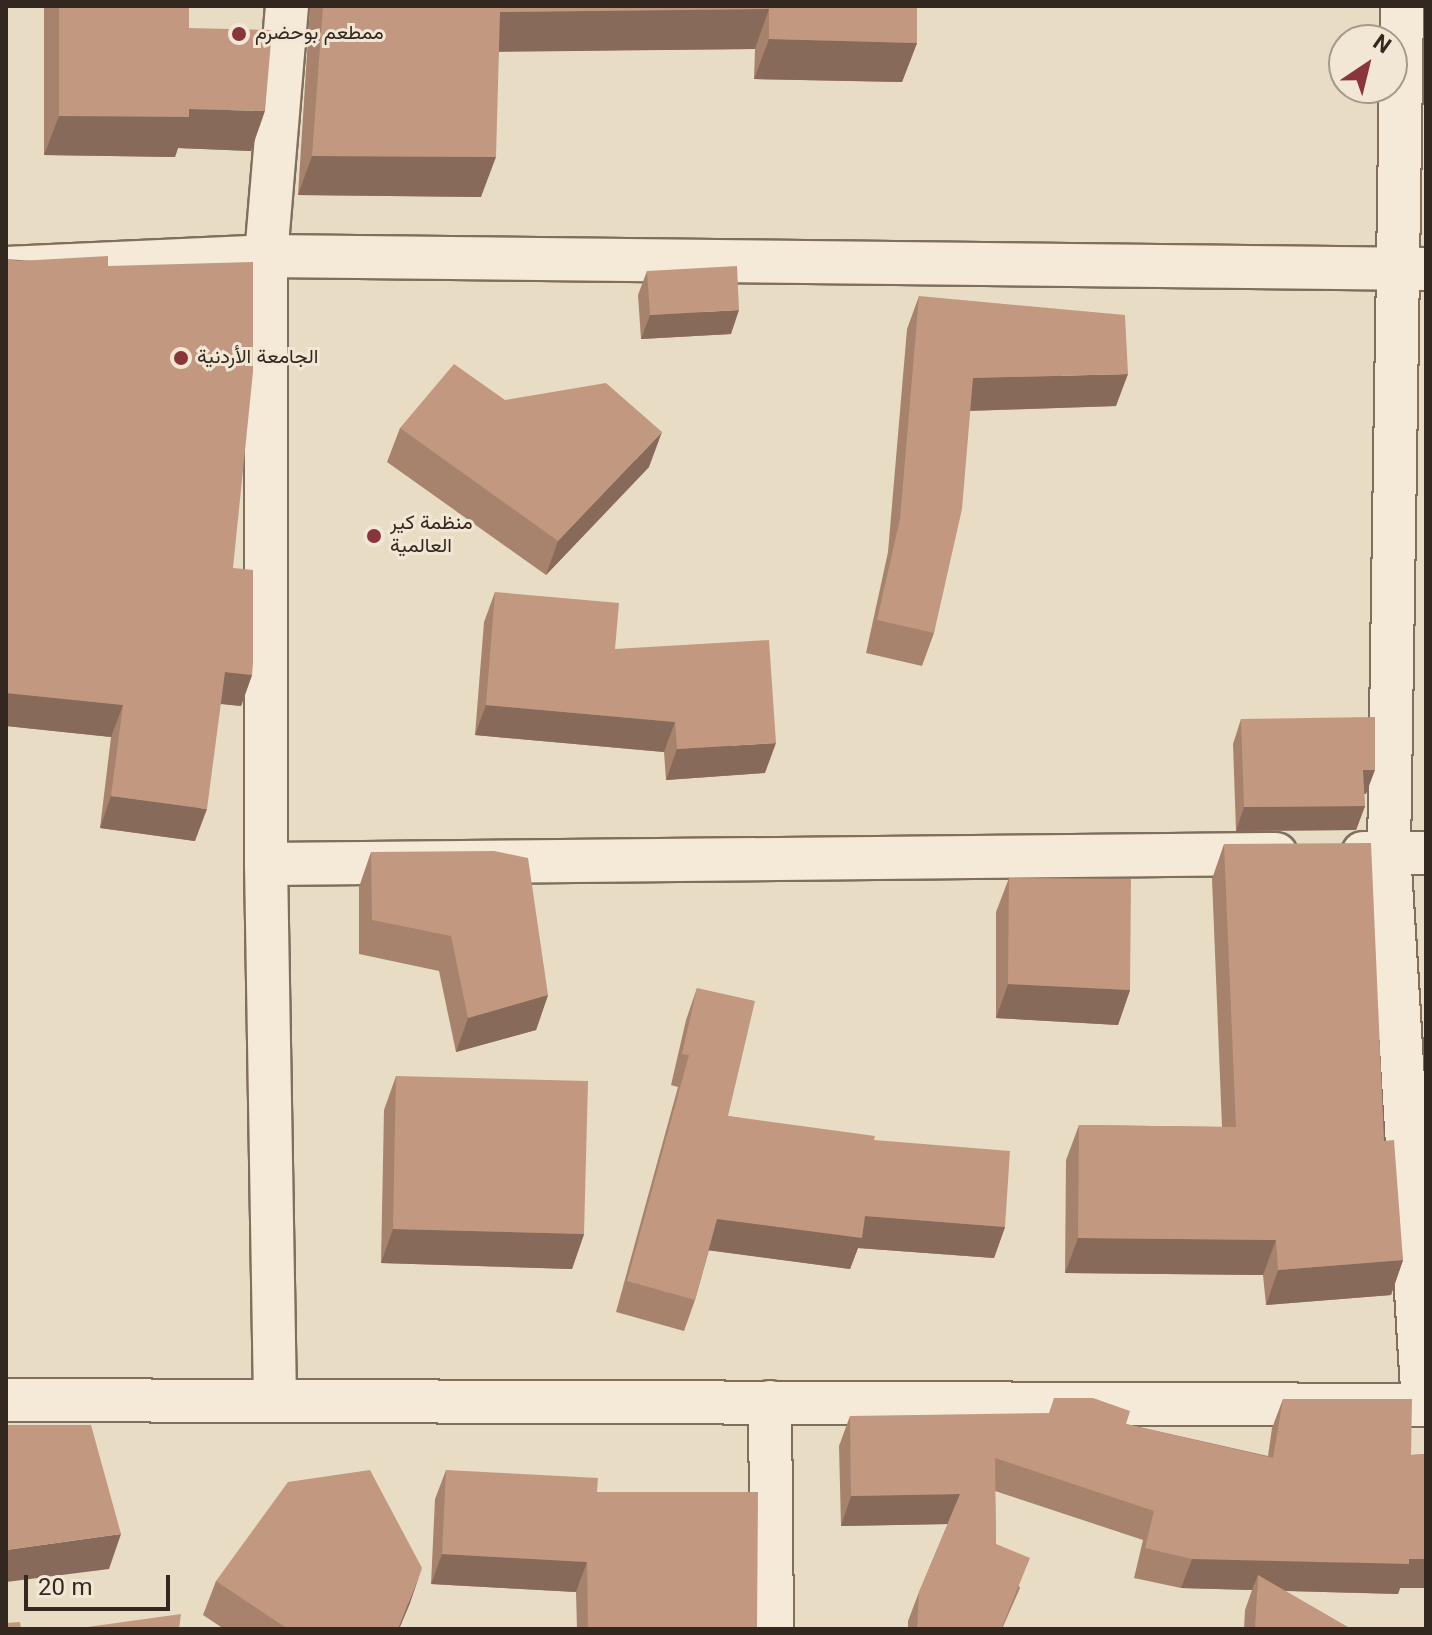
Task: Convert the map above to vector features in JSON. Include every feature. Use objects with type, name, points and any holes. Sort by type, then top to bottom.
[{"type":"street","points":[[275,1400],[266,864],[266,256],[287,6]]},
{"type":"street","points":[[6,1400],[1424,1405],[1408,853],[1412,269],[1402,6]]},
{"type":"street","points":[[6,268],[266,256],[1412,269]]},
{"type":"street","points":[[266,864],[1408,853]]},
{"type":"street","points":[[770,1402],[772,1629]]},
{"type":"building","points":[[59,6],[189,6],[189,28],[272,30],[265,111],[189,109],[189,117],[59,116]]},
{"type":"building","points":[[323,6],[917,6],[917,43],[769,39],[769,9],[500,12],[496,157],[312,156]]},
{"type":"building","points":[[108,256],[108,266],[253,262],[253,372],[233,568],[253,570],[252,675],[225,672],[207,809],[111,796],[123,705],[6,693],[6,259]]},
{"type":"building","points":[[737,266],[739,310],[650,315],[647,271]]},
{"type":"building","points":[[919,296],[1125,315],[1128,374],[973,378],[962,509],[934,633],[877,620],[900,519]]},
{"type":"building","points":[[454,364],[505,400],[606,383],[662,432],[558,541],[400,428]]},
{"type":"building","points":[[495,592],[619,603],[615,649],[769,640],[776,743],[677,749],[675,722],[486,705]]},
{"type":"building","points":[[1375,717],[1375,770],[1363,770],[1365,806],[1244,807],[1241,719]]},
{"type":"building","points":[[1371,843],[1384,1141],[1394,1140],[1403,1260],[1278,1270],[1276,1240],[1078,1238],[1079,1125],[1236,1127],[1224,844]]},
{"type":"building","points":[[494,851],[528,858],[548,995],[468,1018],[451,936],[372,920],[371,852]]},
{"type":"building","points":[[1009,878],[1131,879],[1130,990],[1008,984]]},
{"type":"building","points":[[697,988],[755,1001],[728,1116],[875,1136],[874,1140],[1010,1151],[1005,1227],[865,1216],[862,1238],[717,1219],[695,1300],[627,1281],[689,1055],[682,1054]]},
{"type":"building","points":[[396,1076],[588,1081],[584,1234],[393,1229]]},
{"type":"building","points":[[1054,1398],[1093,1398],[1130,1411],[1126,1424],[1273,1458],[1283,1399],[1412,1399],[1411,1455],[1426,1454],[1426,1559],[1409,1559],[1409,1564],[1192,1559],[1145,1548],[1154,1511],[995,1458],[996,1544],[1030,1558],[1001,1629],[917,1629],[919,1592],[960,1494],[851,1496],[850,1416],[1049,1413]]},
{"type":"building","points":[[6,1425],[91,1425],[121,1534],[6,1550]]},
{"type":"building","points":[[370,1470],[422,1568],[398,1629],[288,1629],[216,1581],[288,1482]]},
{"type":"building","points":[[446,1470],[598,1478],[597,1492],[758,1492],[757,1629],[588,1629],[587,1562],[442,1554]]},
{"type":"building","points":[[1258,1575],[1351,1629],[1255,1629]]},
{"type":"building","points":[[181,1614],[179,1629],[73,1629]]},
{"type":"building","points":[[20,1622],[21,1629],[6,1629],[6,1623]]},
{"type":"place","name":"ممطعم بوحضرم","points":[[239,34]]},
{"type":"place","name":"الجامعة الأردنية","points":[[181,358]]},
{"type":"place","name":"منظمة كير العالمية","points":[[374,536]]}]
